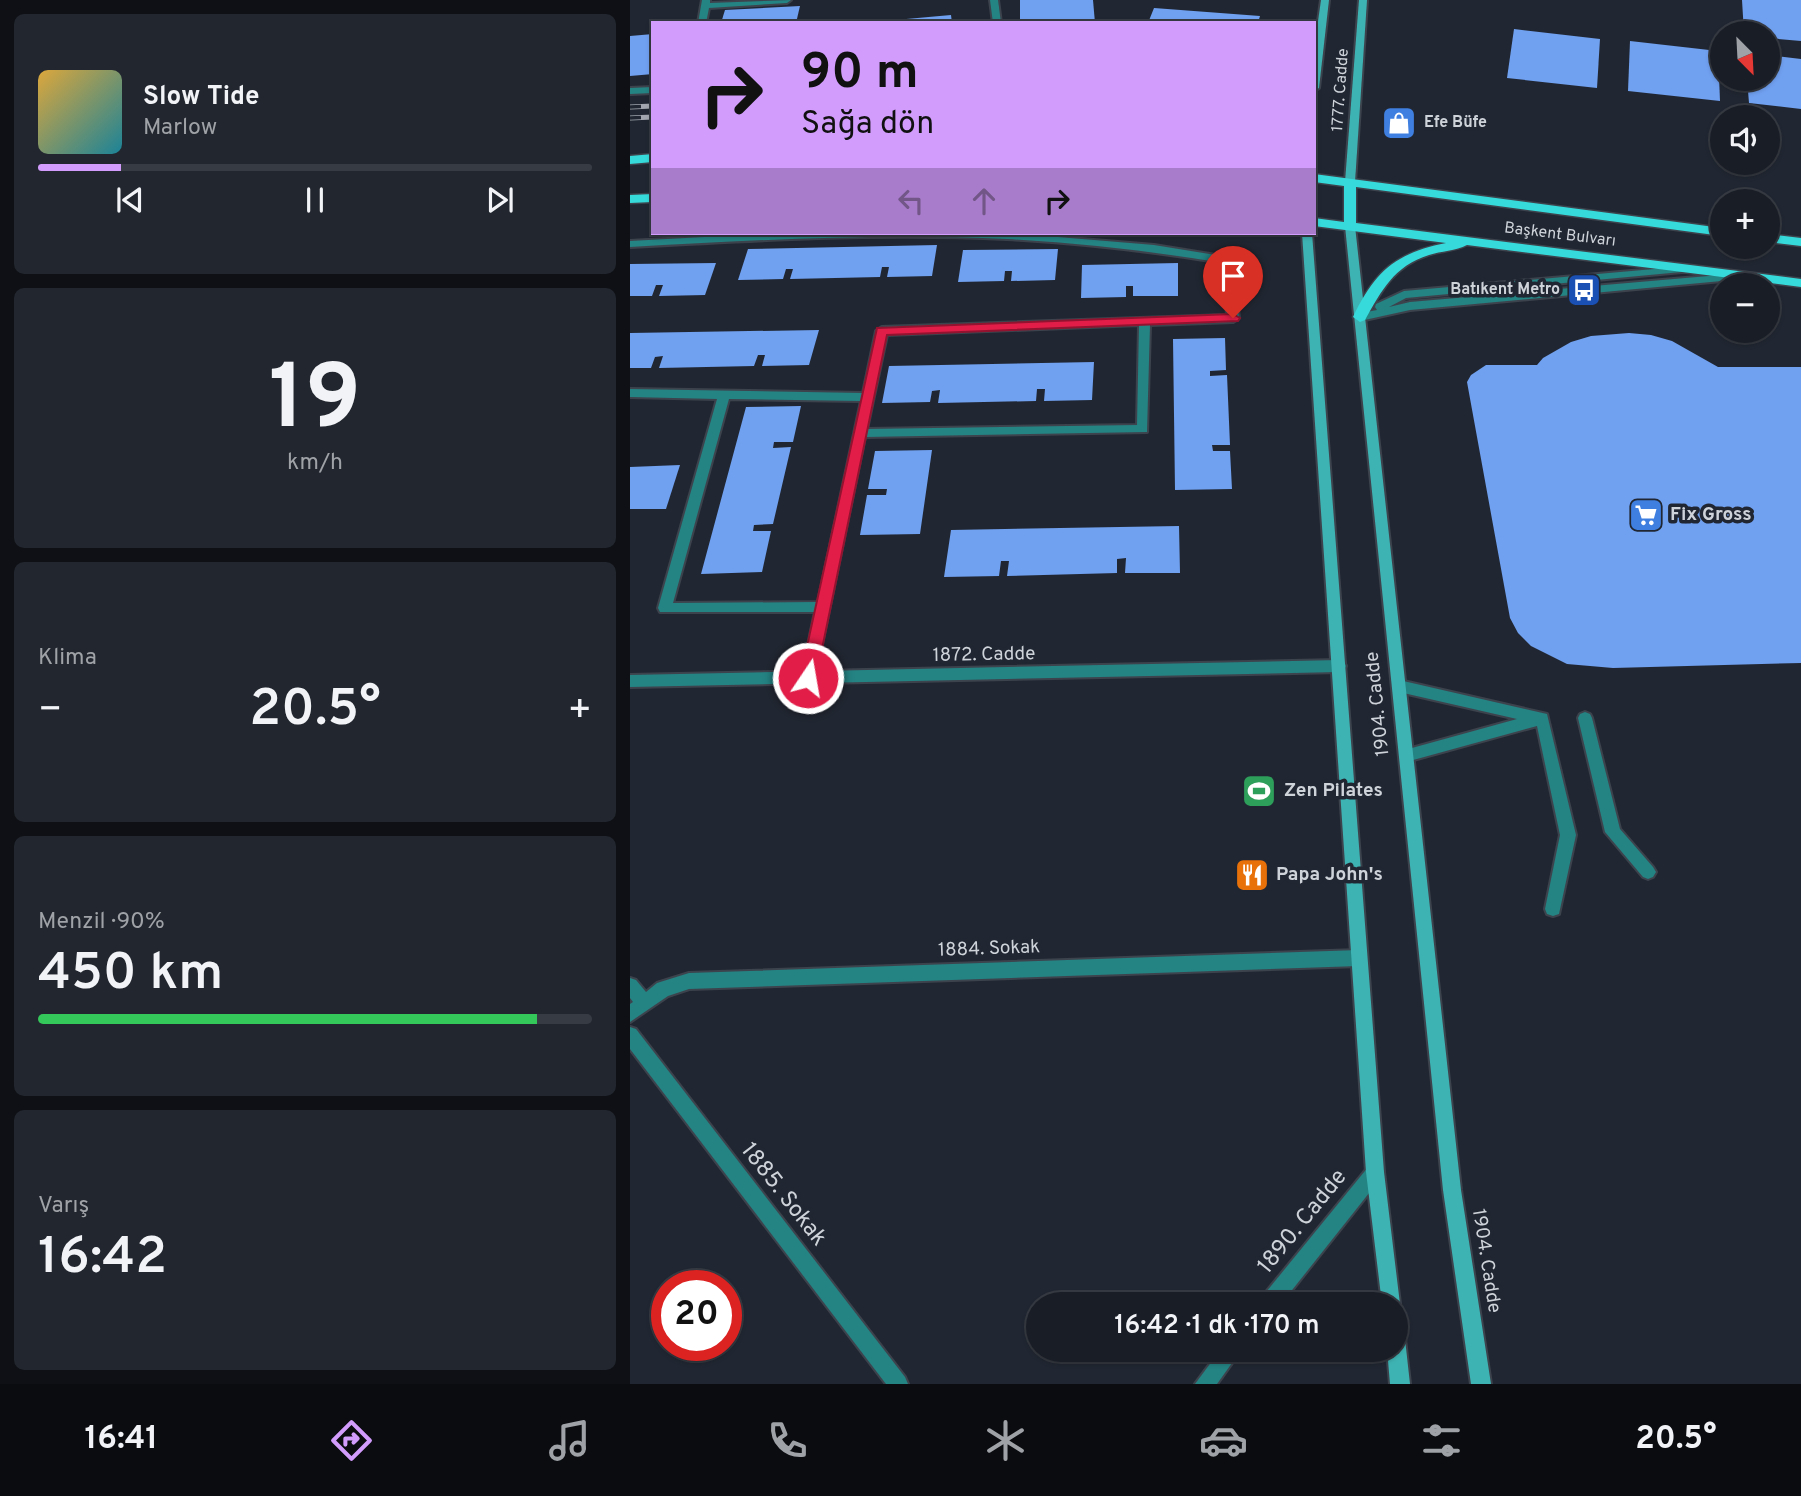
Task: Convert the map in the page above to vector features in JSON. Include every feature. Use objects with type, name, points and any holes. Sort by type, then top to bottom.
[{"type":"main road","name":"1777. Cadde","points":[[1316,72],[1325,0]]},
{"type":"main road","name":"1777. Cadde","points":[[1350,182],[1363,0]]},
{"type":"main road","points":[[630,160],[651,158]]},
{"type":"main road","name":"Başkent Bulvarı","points":[[1316,178],[1710,230]]},
{"type":"main road","points":[[1350,182],[1350,226]]},
{"type":"main road","points":[[630,199],[651,198]]},
{"type":"main road","name":"Başkent Bulvarı","points":[[1316,222],[1720,273]]},
{"type":"main road","name":"1904. Cadde","points":[[1350,226],[1452,1190],[1481,1384]]},
{"type":"main road","name":"1904. Cadde","points":[[1307,235],[1375,1172],[1390,1292]]},
{"type":"main road","points":[[1780,240],[1801,243]]},
{"type":"main road","points":[[1360,317],[1371,290],[1394,265],[1420,254],[1476,242]]},
{"type":"main road","name":"Başkent Bulvarı","points":[[1780,280],[1801,283]]},
{"type":"main road","points":[[1398,1362],[1400,1384]]},
{"type":"street","points":[[702,21],[705,3],[787,0]]},
{"type":"street","points":[[994,0],[997,21]]},
{"type":"street","points":[[630,91],[651,90]]},
{"type":"street","points":[[630,244],[757,236],[1089,239],[1157,247],[1228,260],[1233,318],[882,331],[808,678]]},
{"type":"street","points":[[1360,317],[1404,295],[1690,269]]},
{"type":"street","points":[[1360,317],[1410,306],[1710,279]]},
{"type":"street","points":[[860,433],[1143,429],[1145,321]]},
{"type":"street","points":[[630,393],[867,397]]},
{"type":"street","points":[[724,394],[665,608],[823,607]]},
{"type":"street","name":"1872. Cadde","points":[[630,681],[1339,666]]},
{"type":"street","points":[[1399,687],[1542,718]]},
{"type":"street","points":[[1406,755],[1542,718]]},
{"type":"street","points":[[1542,718],[1568,835],[1553,909]]},
{"type":"street","points":[[1585,718],[1613,832],[1648,872]]},
{"type":"street","name":"1884. Sokak","points":[[630,1013],[671,985],[690,981],[1359,958]]},
{"type":"street","points":[[630,986],[643,1002]]},
{"type":"street","name":"1885. Sokak","points":[[630,1035],[898,1384]]},
{"type":"street","name":"1890. Cadde","points":[[1279,1292],[1375,1172]]},
{"type":"street","points":[[1205,1384],[1223,1362]]},
{"type":"building","points":[[1020,0],[1093,0],[1095,21],[1020,21]]},
{"type":"building","points":[[1742,0],[1801,0],[1801,41],[1780,39],[1780,21],[1743,21]]},
{"type":"building","points":[[800,6],[796,21],[722,21],[725,10]]},
{"type":"building","points":[[1154,8],[1260,16],[1259,21],[1149,21]]},
{"type":"building","points":[[951,15],[952,21],[884,21]]},
{"type":"building","points":[[1514,29],[1600,39],[1597,88],[1507,78]]},
{"type":"building","points":[[651,34],[651,74],[630,76],[630,36]]},
{"type":"building","points":[[1630,41],[1710,50],[1710,91],[1720,91],[1720,101],[1628,91]]},
{"type":"building","points":[[1780,56],[1801,59],[1801,109],[1749,103],[1748,91],[1780,91]]},
{"type":"building","points":[[937,245],[932,276],[887,277],[889,267],[882,267],[880,277],[790,279],[793,269],[786,269],[783,279],[738,280],[748,249]]},
{"type":"building","points":[[1058,249],[1055,280],[1011,281],[1012,271],[1005,271],[1004,281],[958,282],[963,250]]},
{"type":"building","points":[[716,263],[705,295],[659,296],[663,285],[656,285],[652,296],[630,296],[630,264]]},
{"type":"building","points":[[1178,263],[1178,296],[1133,296],[1133,286],[1126,286],[1126,297],[1081,298],[1082,265]]},
{"type":"building","points":[[819,330],[809,365],[762,366],[765,355],[758,355],[754,366],[659,368],[663,356],[655,357],[651,368],[630,368],[630,333]]},
{"type":"building","name":"Fix Gross","points":[[1629,333],[1672,341],[1718,367],[1801,367],[1801,663],[1613,668],[1567,664],[1531,646],[1518,633],[1510,618],[1467,382],[1471,375],[1486,365],[1537,365],[1543,358],[1571,342],[1591,336]]},
{"type":"building","points":[[1225,338],[1226,370],[1210,371],[1210,376],[1227,375],[1230,445],[1212,445],[1213,451],[1230,451],[1232,489],[1175,490],[1173,339]]},
{"type":"building","points":[[1094,362],[1092,400],[1044,401],[1045,389],[1037,389],[1036,401],[938,403],[940,390],[932,391],[930,402],[882,403],[889,366]]},
{"type":"building","points":[[801,406],[793,442],[774,442],[773,448],[791,447],[773,524],[754,525],[753,531],[771,531],[762,572],[701,574],[746,407]]},
{"type":"building","points":[[932,450],[920,534],[860,535],[867,495],[886,495],[887,489],[868,489],[875,451]]},
{"type":"building","points":[[680,465],[666,509],[630,509],[630,467]]},
{"type":"building","points":[[1179,526],[1180,573],[1125,573],[1126,558],[1117,559],[1117,573],[1007,576],[1009,561],[1001,561],[999,576],[944,577],[951,530]]},
{"type":"railway","points":[[630,107],[651,106]]},
{"type":"railway","points":[[630,118],[651,117]]},
{"type":"place","name":"Efe Büfe","points":[[1399,123]]},
{"type":"place","name":"Batıkent Metro","points":[[1584,290]]},
{"type":"place","name":"Fix Gross","points":[[1646,515]]},
{"type":"place","name":"Zen Pilates","points":[[1259,791]]},
{"type":"place","name":"Papa John's","points":[[1252,875]]},
{"type":"route","points":[[808,678],[882,331],[1233,318]]}]
